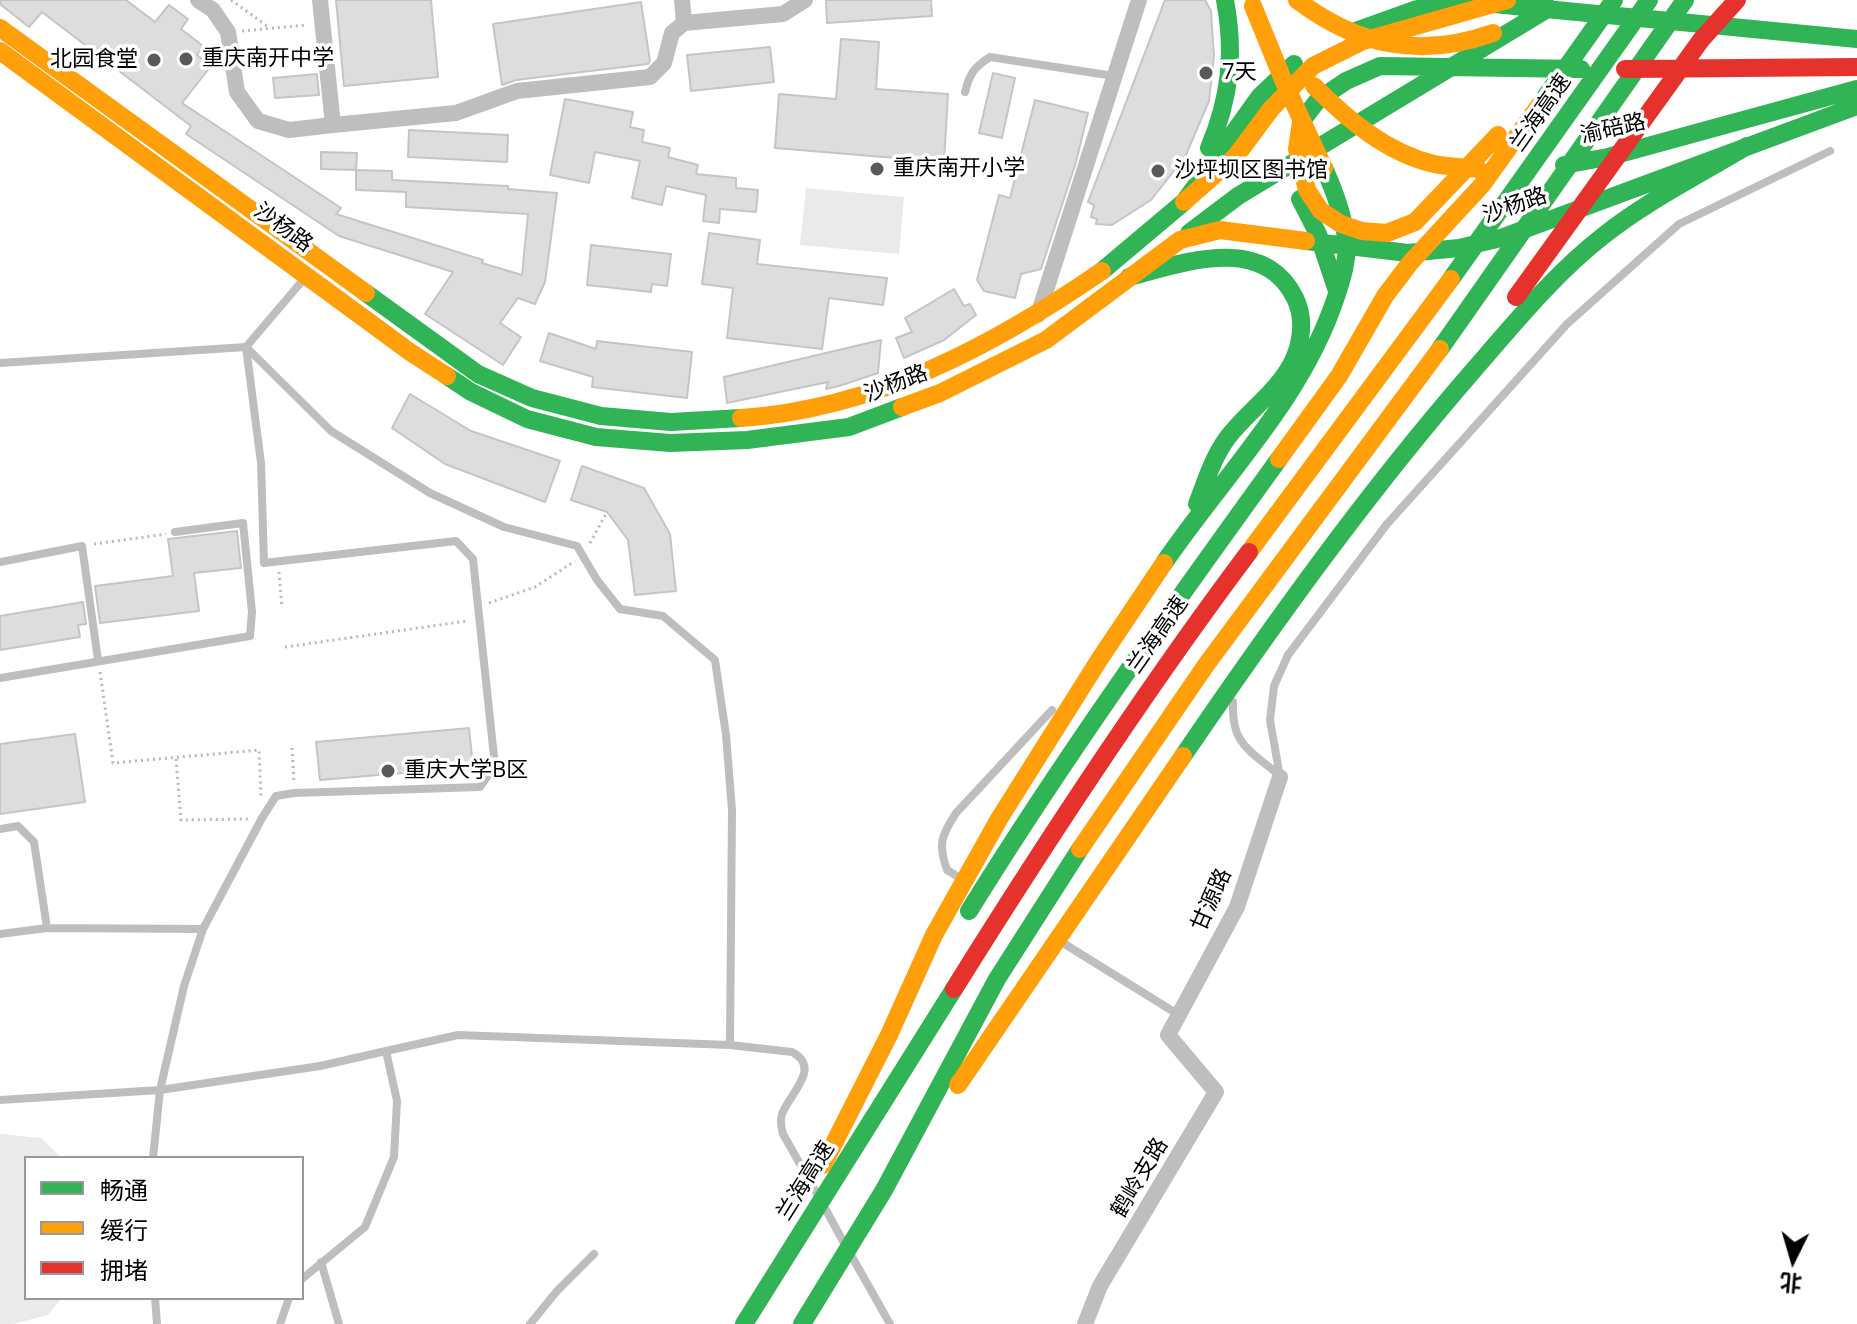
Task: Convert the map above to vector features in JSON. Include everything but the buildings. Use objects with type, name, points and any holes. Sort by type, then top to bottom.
[{"type":"main road","points":[[1184,202],[1222,118],[1229,90],[1232,54],[1225,0]]},
{"type":"main road","points":[[1297,0],[1318,16],[1357,36],[1394,43],[1430,44],[1488,36],[1561,0]]},
{"type":"main road","name":"沙杨路","points":[[0,28],[478,374],[532,398],[601,416],[671,422],[746,418],[843,402],[925,373],[1037,316],[1113,264],[1184,202],[1260,96],[1303,56],[1369,24],[1460,0],[1767,30],[1855,49]]},
{"type":"main road","points":[[1184,202],[1236,156],[1271,109],[1313,66],[1363,41],[1507,0]]},
{"type":"main road","points":[[1180,240],[1238,196],[1561,0]]},
{"type":"main road","points":[[940,941],[1154,633],[1339,376],[1385,296],[1410,263],[1482,185],[1614,0]]},
{"type":"main road","name":"兰海高速","points":[[744,1324],[1041,850],[1177,648],[1410,338],[1649,0]]},
{"type":"main road","points":[[802,1324],[884,1190],[997,979],[1069,865],[1206,665],[1433,360],[1685,0]]},
{"type":"main road","points":[[884,1190],[1020,997],[1233,682],[1409,445],[1701,40],[1737,0]]},
{"type":"main road","points":[[744,1324],[999,819],[1099,660],[1187,530],[1235,471],[1308,365],[1329,319],[1343,277],[1347,240],[1334,189],[1284,82],[1252,3]]},
{"type":"main road","name":"渝碚路","points":[[1252,3],[1275,42],[1325,98],[1374,137],[1434,164],[1498,171],[1545,168],[1608,157],[1856,98]]},
{"type":"main road","points":[[1380,61],[1318,100],[1299,125],[1297,149],[1307,190],[1321,211],[1341,224],[1362,231],[1387,233],[1415,222],[1587,40]]},
{"type":"main road","points":[[1339,376],[1345,340],[1336,285],[1318,234],[1283,165],[1284,127],[1304,93],[1335,71],[1380,61],[1855,49]]},
{"type":"main road","name":"沙杨路","points":[[0,51],[410,352],[471,392],[527,419],[596,437],[670,443],[747,440],[849,427],[940,393],[1046,340],[1180,240],[1220,230],[1408,253],[1459,248],[1546,223],[1590,203],[1747,146],[1856,98]]},
{"type":"main road","points":[[1409,445],[1548,285],[1603,236],[1659,198],[1747,146]]},
{"type":"main road","points":[[1129,277],[1200,259],[1227,256],[1252,259],[1274,269],[1288,283],[1302,317],[1301,336],[1288,370],[1228,437],[1216,455],[1187,530]]},
{"type":"street","points":[[198,0],[213,10],[228,32],[237,92],[258,121],[289,130],[456,113],[517,91],[650,77],[664,63],[672,33],[684,23],[783,14],[798,3]]},
{"type":"street","points":[[320,0],[333,125]]},
{"type":"street","points":[[682,0],[684,23]]},
{"type":"street","points":[[1037,316],[1139,0]]},
{"type":"street","name":"甘源路","points":[[1216,1092],[1168,1035],[1237,907],[1280,777]]},
{"type":"street","name":"鹤岭支路","points":[[1085,1324],[1100,1286],[1216,1092]]},
{"type":"lane","points":[[965,92],[969,75],[990,57],[1114,76]]},
{"type":"lane","points":[[1280,777],[1270,720],[1274,686],[1288,655],[1387,524],[1567,324],[1679,224],[1830,151]]},
{"type":"lane","points":[[0,363],[246,347],[307,275]]},
{"type":"lane","points":[[153,1156],[160,1090],[184,986],[203,929],[276,796],[480,787],[495,766],[473,559],[456,541],[264,563],[261,463],[246,347]]},
{"type":"lane","points":[[246,347],[331,431],[430,493],[504,527],[577,546],[597,580],[620,609],[663,616],[715,660],[726,735],[732,810],[730,1045]]},
{"type":"lane","points":[[0,678],[250,636],[252,612],[243,523],[175,532]]},
{"type":"lane","points":[[0,562],[82,546],[98,660]]},
{"type":"lane","points":[[985,894],[947,870],[940,850],[944,831],[956,813],[1099,660]]},
{"type":"lane","points":[[1233,682],[1232,722],[1238,740],[1280,777]]},
{"type":"lane","points":[[0,829],[18,826],[34,842],[47,928]]},
{"type":"lane","points":[[998,902],[1011,910]]},
{"type":"lane","points":[[1024,918],[1037,926]]},
{"type":"lane","points":[[0,934],[47,928],[203,929]]},
{"type":"lane","points":[[1050,934],[1179,1015]]},
{"type":"lane","points":[[0,1100],[160,1090],[320,1066],[458,1035],[730,1045],[792,1052],[801,1057],[804,1077],[782,1114],[783,1134],[890,1324]]},
{"type":"lane","points":[[304,1277],[365,1227],[394,1157],[397,1101],[386,1051]]},
{"type":"lane","points":[[530,1324],[594,1254]]},
{"type":"lane","points":[[321,1262],[339,1324]]},
{"type":"lane","points":[[155,1300],[157,1324]]},
{"type":"lane","points":[[280,1324],[288,1300]]},
{"type":"path","points":[[231,0],[270,28]]},
{"type":"path","points":[[228,32],[323,24]]},
{"type":"path","points":[[588,546],[596,537],[607,512]]},
{"type":"path","points":[[82,546],[175,532]]},
{"type":"path","points":[[478,607],[535,587],[572,565],[580,556]]},
{"type":"path","points":[[278,562],[282,608]]},
{"type":"path","points":[[285,647],[479,620]]},
{"type":"path","points":[[98,660],[113,763],[259,750],[262,818],[181,820],[176,759]]},
{"type":"path","points":[[292,748],[294,793]]},
{"type":"shaded area","points":[[806,188],[904,197],[899,254],[800,245]]},
{"type":"shaded area","points":[[0,1134],[41,1138],[60,1156],[24,1156],[24,1300],[60,1300],[48,1315],[0,1324]]},
{"type":"traffic: fast","points":[[1209,148],[1222,111],[1229,75],[1230,38],[1225,0]]},
{"type":"traffic: fast","points":[[1541,103],[1614,0]]},
{"type":"traffic: fast","points":[[1451,279],[1649,0]]},
{"type":"traffic: fast","points":[[1440,349],[1685,0]]},
{"type":"traffic: fast","points":[[1353,32],[1417,9],[1463,1],[1857,39]]},
{"type":"traffic: fast","points":[[1189,233],[1238,196],[1549,8]]},
{"type":"traffic: fast","points":[[1102,271],[1184,202],[1260,96],[1294,64]]},
{"type":"traffic: fast","points":[[1301,122],[1318,100],[1346,81],[1380,66],[1581,69]]},
{"type":"traffic: fast","points":[[1564,165],[1608,157],[1857,89]]},
{"type":"traffic: fast","points":[[1306,241],[1408,253],[1459,248],[1501,238],[1857,106]]},
{"type":"traffic: fast","points":[[1183,756],[1286,608],[1358,512],[1433,418],[1534,301],[1567,267],[1620,223],[1747,146]]},
{"type":"traffic: fast","points":[[1164,563],[1282,403],[1303,370],[1336,297],[1347,245],[1335,193],[1324,168]]},
{"type":"traffic: fast","points":[[1300,199],[1318,234],[1337,291]]},
{"type":"traffic: fast","points":[[1129,277],[1197,260],[1243,259],[1263,265],[1281,278],[1298,306],[1301,330],[1292,363],[1223,445],[1197,504]]},
{"type":"traffic: fast","points":[[366,293],[478,374],[532,398],[601,416],[671,422],[741,418]]},
{"type":"traffic: fast","points":[[447,376],[471,392],[527,419],[596,437],[670,443],[747,440],[849,427],[902,407]]},
{"type":"traffic: fast","points":[[969,911],[1081,739],[1279,459]]},
{"type":"traffic: fast","points":[[802,1324],[884,1190],[997,979],[1080,849]]},
{"type":"traffic: fast","points":[[744,1324],[954,989]]},
{"type":"traffic: slow","points":[[1297,0],[1343,28],[1390,44],[1440,45],[1493,33]]},
{"type":"traffic: slow","points":[[1184,202],[1236,156],[1271,109],[1313,66],[1363,41],[1507,0]]},
{"type":"traffic: slow","points":[[1253,6],[1324,168]]},
{"type":"traffic: slow","points":[[0,28],[366,293]]},
{"type":"traffic: slow","points":[[0,51],[447,376]]},
{"type":"traffic: slow","points":[[1314,86],[1369,134],[1400,152],[1434,164],[1478,169]]},
{"type":"traffic: slow","points":[[1279,459],[1339,376],[1385,296],[1410,263],[1482,185],[1541,103]]},
{"type":"traffic: slow","points":[[1301,122],[1297,149],[1307,190],[1321,211],[1341,224],[1362,231],[1387,233],[1415,222],[1498,135]]},
{"type":"traffic: slow","points":[[902,407],[940,393],[1046,340],[1180,240],[1220,230],[1306,241]]},
{"type":"traffic: slow","points":[[741,418],[839,402],[931,369],[1018,324],[1102,271]]},
{"type":"traffic: slow","points":[[1249,552],[1451,279]]},
{"type":"traffic: slow","points":[[1080,849],[1206,665],[1440,349]]},
{"type":"traffic: slow","points":[[823,1165],[889,1035],[934,935],[999,819],[1164,563]]},
{"type":"traffic: slow","points":[[958,1085],[1183,756]]},
{"type":"traffic: jam","points":[[1516,297],[1701,40],[1737,0]]},
{"type":"traffic: jam","points":[[1625,69],[1857,67]]},
{"type":"traffic: jam","points":[[954,989],[1097,768],[1249,552]]},
{"type":"place","name":"重庆南开中学","points":[[186,59]]},
{"type":"place","name":"北园食堂","points":[[154,60]]},
{"type":"place","name":"7天","points":[[1206,73]]},
{"type":"place","name":"重庆南开小学","points":[[877,169]]},
{"type":"place","name":"沙坪坝区图书馆","points":[[1158,171]]},
{"type":"place","name":"重庆大学B区","points":[[388,771]]}]
